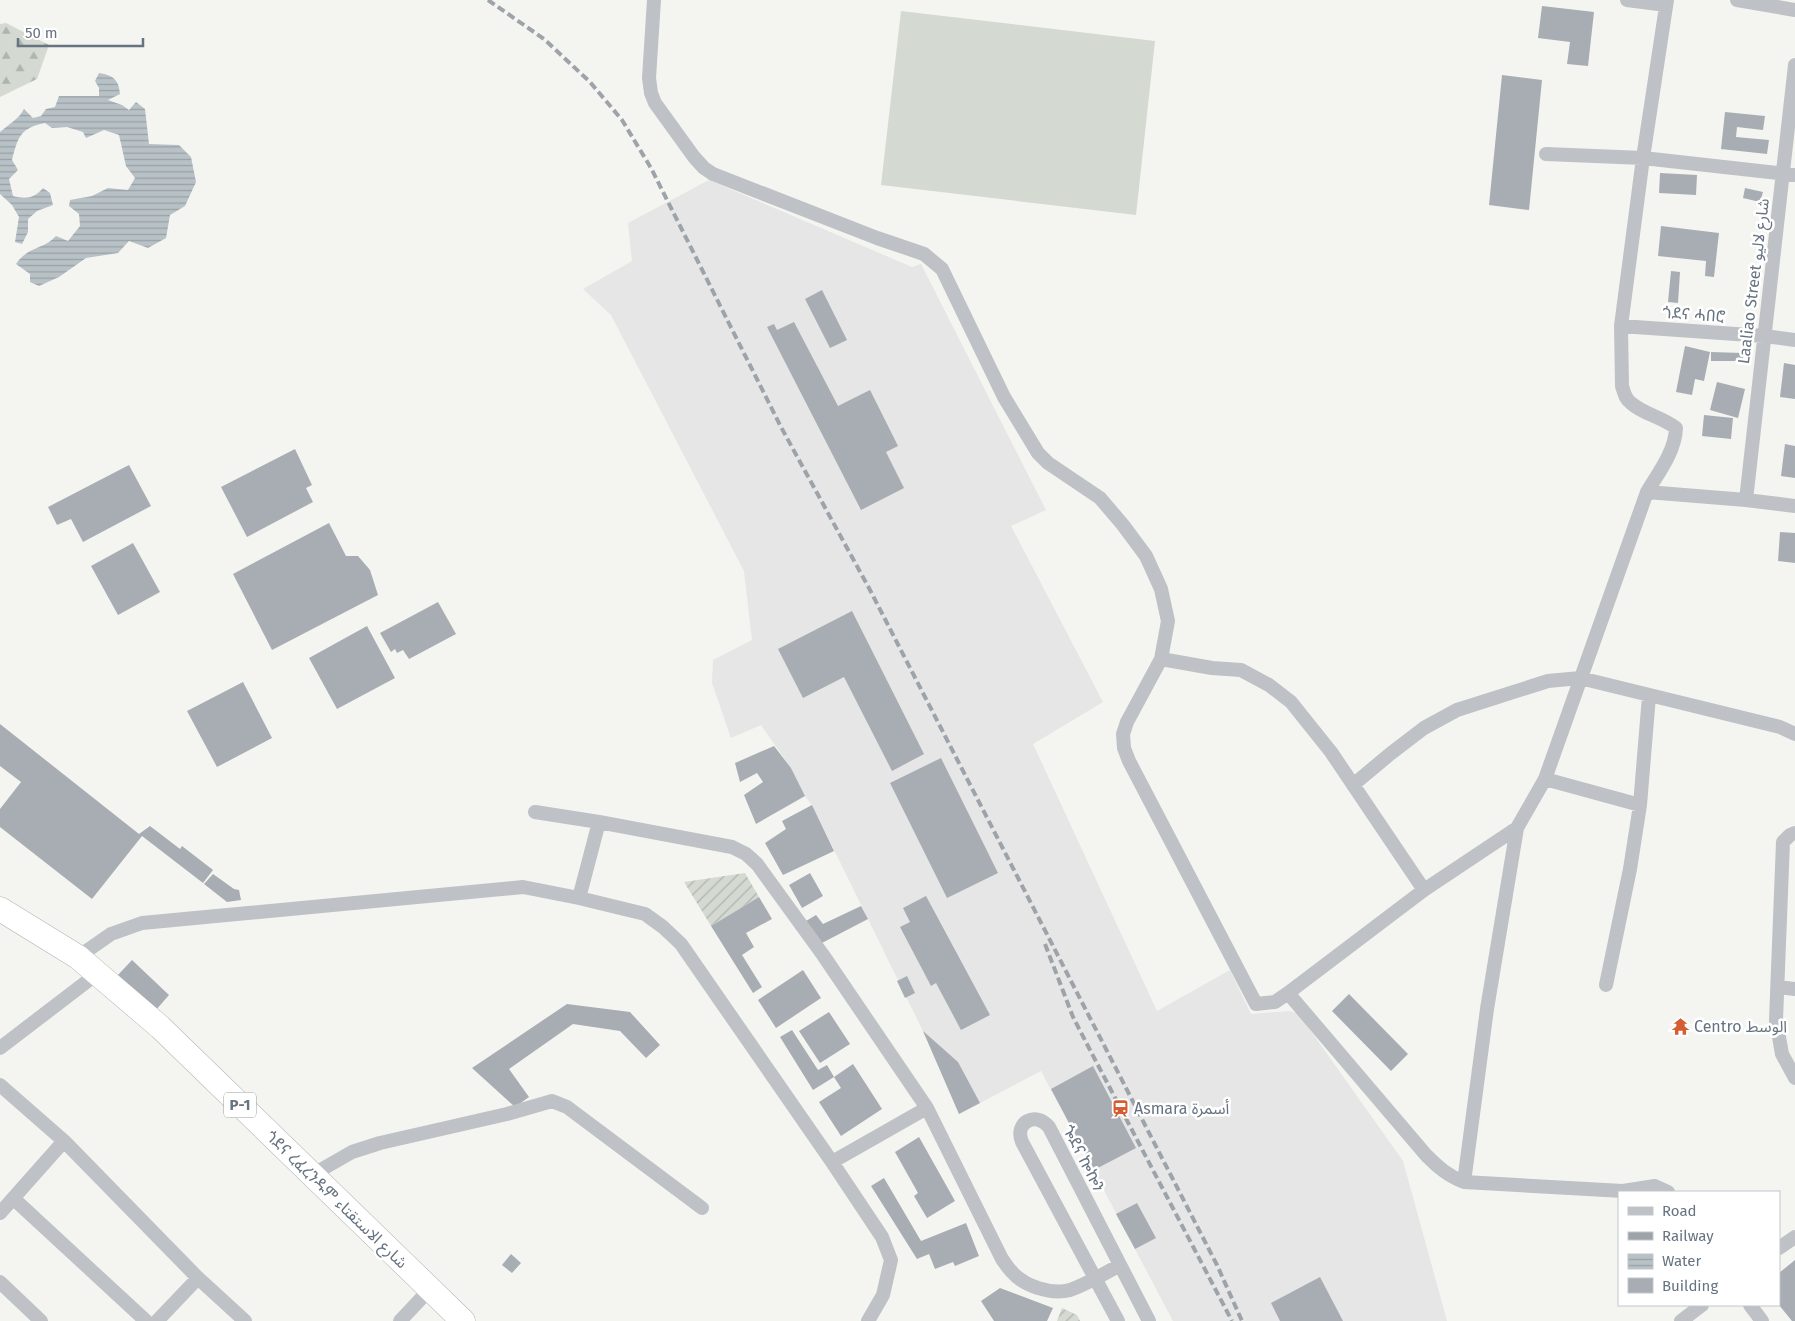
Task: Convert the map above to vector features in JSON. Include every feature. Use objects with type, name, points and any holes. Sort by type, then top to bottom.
[{"type":"highway","name":"ጎደና ረፈረንዱም شارع الاستقتاء","points":[[0,909],[78,958],[160,1027],[463,1321]]},
{"type":"street","points":[[654,0],[651,93],[655,104],[694,157],[704,168],[713,174],[877,238],[924,254],[942,269],[1004,397],[1038,453],[1048,463],[1100,498],[1146,556],[1161,589],[1168,621],[1161,659],[1127,722],[1123,734],[1124,748],[1256,1004],[1275,1002],[1424,890],[1517,828]]},
{"type":"street","points":[[1464,1182],[1487,1009],[1517,828],[1545,779],[1646,492],[1672,450],[1675,438],[1676,428],[1669,422],[1630,403],[1624,395],[1622,386],[1621,326],[1666,2],[1628,0]]},
{"type":"street","points":[[1737,0],[1795,10]]},
{"type":"street","name":"Laaliao Street شارع لاليو","points":[[1746,500],[1764,336],[1789,174],[1795,65]]},
{"type":"street","points":[[1546,154],[1643,158],[1789,174]]},
{"type":"street","name":"ጎደና ሓበሮ","points":[[1621,326],[1764,336],[1795,340]]},
{"type":"street","points":[[1646,492],[1795,506]]},
{"type":"street","points":[[1161,659],[1212,668],[1241,670],[1270,685],[1291,702],[1331,752],[1424,890]]},
{"type":"street","points":[[1353,785],[1424,728],[1457,710],[1548,681],[1580,678],[1780,727],[1795,734]]},
{"type":"street","points":[[1606,985],[1630,869],[1640,805],[1650,696]]},
{"type":"street","points":[[1545,779],[1640,805]]},
{"type":"street","points":[[535,812],[732,847],[746,854],[757,864],[817,948],[927,1108],[1002,1259],[1013,1273],[1026,1282],[1042,1289],[1056,1291],[1069,1290],[1120,1265]]},
{"type":"street","points":[[579,898],[599,822]]},
{"type":"street","points":[[1795,833],[1783,842],[1776,1020],[1782,1054],[1795,1078]]},
{"type":"street","points":[[78,958],[111,934],[142,922],[523,887],[645,914],[663,927],[681,944],[882,1237],[891,1260],[883,1295],[868,1321]]},
{"type":"street","points":[[0,1048],[98,973]]},
{"type":"street","points":[[1778,987],[1795,989]]},
{"type":"street","points":[[1288,993],[1426,1155],[1453,1178],[1464,1182],[1623,1191],[1655,1186],[1666,1191]]},
{"type":"street","points":[[0,1085],[64,1141],[198,1278],[245,1321]]},
{"type":"street","points":[[312,1175],[352,1152],[380,1143],[507,1114],[552,1101],[567,1108],[702,1208]]},
{"type":"street","points":[[832,1162],[927,1108]]},
{"type":"street","name":"ጐደና ኰኰን","points":[[1118,1321],[1022,1142],[1020,1137],[1022,1127],[1028,1121],[1042,1120],[1049,1127],[1149,1321]]},
{"type":"street","points":[[0,1213],[64,1141]]},
{"type":"street","points":[[14,1199],[146,1321]]},
{"type":"street","points":[[1780,1247],[1795,1237]]},
{"type":"street","points":[[157,1321],[198,1278]]},
{"type":"street","points":[[0,1282],[40,1321]]},
{"type":"street","points":[[400,1321],[430,1289]]},
{"type":"street","points":[[1681,1321],[1701,1306]]},
{"type":"street","points":[[1751,1306],[1762,1321]]},
{"type":"shaded area","points":[[709,180],[912,267],[921,264],[1046,510],[1011,526],[1103,702],[1033,744],[1157,1011],[1230,970],[1251,1014],[1289,1011],[1297,1013],[1403,1161],[1447,1321],[1173,1321],[1041,1071],[959,1114],[923,1031],[812,805],[805,796],[791,768],[761,725],[731,738],[712,683],[713,660],[752,640],[744,571],[611,315],[583,289],[632,261],[628,223]]},
{"type":"green space","points":[[901,11],[1155,41],[1136,215],[881,185]]},
{"type":"green space","points":[[6,23],[49,45],[37,79],[0,97],[0,24]]},
{"type":"green space","points":[[745,873],[759,897],[711,926],[684,882]]},
{"type":"green space","points":[[1062,1308],[1077,1315],[1080,1321],[1057,1321]]},
{"type":"water","points":[[99,73],[112,77],[118,85],[120,94],[108,100],[122,105],[129,110],[136,102],[145,109],[149,144],[179,145],[191,157],[196,182],[185,206],[170,215],[166,238],[148,248],[129,241],[118,253],[86,258],[59,277],[39,286],[30,282],[30,274],[16,264],[25,254],[46,244],[56,236],[68,241],[80,226],[79,214],[69,206],[70,200],[92,196],[108,188],[128,190],[135,178],[126,166],[119,135],[104,130],[86,138],[83,132],[67,127],[52,128],[45,123],[30,128],[18,140],[12,160],[18,170],[9,179],[13,196],[29,197],[43,188],[50,193],[53,205],[37,211],[28,219],[28,232],[22,244],[15,242],[19,217],[12,205],[0,194],[0,132],[17,119],[24,109],[33,118],[41,116],[46,109],[55,107],[59,96],[99,96],[99,88],[95,81]]},
{"type":"building","points":[[1542,6],[1594,12],[1588,66],[1567,64],[1570,42],[1538,38]]},
{"type":"building","points":[[1502,75],[1542,80],[1529,210],[1489,205]]},
{"type":"building","points":[[1725,112],[1765,116],[1763,130],[1737,127],[1736,137],[1769,140],[1767,154],[1721,149]]},
{"type":"building","points":[[1660,173],[1697,175],[1696,195],[1659,193]]},
{"type":"building","points":[[1745,188],[1763,192],[1760,202],[1743,198]]},
{"type":"building","points":[[1661,226],[1719,233],[1714,277],[1705,276],[1706,261],[1658,256]]},
{"type":"building","points":[[1671,271],[1680,272],[1678,303],[1668,302]]},
{"type":"building","points":[[822,290],[847,340],[830,348],[805,299]]},
{"type":"building","points":[[794,322],[838,406],[870,390],[898,446],[886,452],[904,488],[861,510],[767,327],[774,324],[777,330]]},
{"type":"building","points":[[1685,346],[1710,352],[1704,381],[1695,379],[1692,395],[1676,392]]},
{"type":"building","points":[[1711,352],[1743,353],[1743,361],[1711,361]]},
{"type":"building","points":[[1784,363],[1795,365],[1795,399],[1780,397]]},
{"type":"building","points":[[1717,382],[1745,389],[1738,418],[1710,410]]},
{"type":"building","points":[[1704,415],[1733,418],[1731,439],[1702,436]]},
{"type":"building","points":[[1785,444],[1795,446],[1795,478],[1781,476]]},
{"type":"building","points":[[295,449],[312,485],[306,488],[313,502],[247,537],[221,487]]},
{"type":"building","points":[[129,465],[151,506],[83,542],[71,519],[57,525],[48,507]]},
{"type":"building","points":[[329,523],[346,556],[358,556],[370,570],[378,595],[272,650],[233,574]]},
{"type":"building","points":[[1780,532],[1795,533],[1795,563],[1778,561]]},
{"type":"building","points":[[133,543],[160,592],[118,615],[91,566]]},
{"type":"building","points":[[438,602],[456,634],[409,659],[403,650],[397,653],[395,649],[391,652],[380,633]]},
{"type":"building","points":[[852,611],[924,754],[892,771],[844,677],[803,698],[778,649]]},
{"type":"building","points":[[367,626],[395,678],[337,709],[309,658]]},
{"type":"building","points":[[243,682],[272,738],[217,767],[187,711]]},
{"type":"building","points":[[0,724],[139,834],[150,826],[180,849],[182,846],[213,870],[203,883],[142,836],[92,899],[0,827],[0,809],[21,782],[0,766]]},
{"type":"building","points":[[774,746],[791,768],[805,796],[756,824],[744,795],[763,782],[757,773],[740,782],[735,763]]},
{"type":"building","points":[[941,758],[998,873],[947,898],[890,783]]},
{"type":"building","points":[[812,805],[834,851],[783,875],[765,843],[786,829],[782,821]]},
{"type":"building","points":[[810,873],[823,896],[802,908],[789,885]]},
{"type":"building","points":[[213,874],[234,889],[239,890],[241,900],[227,902],[204,884]]},
{"type":"building","points":[[926,896],[990,1015],[961,1030],[936,983],[931,986],[900,927],[910,922],[903,908]]},
{"type":"building","points":[[759,897],[772,919],[746,933],[754,947],[742,955],[762,987],[753,993],[711,926]]},
{"type":"building","points":[[861,906],[868,919],[820,944],[806,921],[816,915],[823,924]]},
{"type":"building","points":[[132,960],[169,995],[156,1010],[118,975]]},
{"type":"building","points":[[803,970],[821,998],[776,1028],[758,1000]]},
{"type":"building","points":[[907,976],[915,993],[905,998],[897,981]]},
{"type":"building","points":[[1349,994],[1408,1054],[1391,1071],[1332,1011]]},
{"type":"building","points":[[567,1004],[630,1012],[660,1045],[646,1058],[620,1031],[573,1024],[509,1069],[529,1097],[515,1107],[472,1068]]},
{"type":"building","points":[[829,1012],[850,1044],[820,1063],[799,1031]]},
{"type":"building","points":[[792,1030],[818,1070],[827,1065],[834,1077],[813,1090],[780,1037]]},
{"type":"building","points":[[923,1031],[958,1062],[980,1103],[959,1114]]},
{"type":"building","points":[[853,1064],[882,1109],[841,1136],[819,1102],[841,1088],[834,1077]]},
{"type":"building","points":[[1093,1066],[1136,1148],[1094,1170],[1051,1089]]},
{"type":"building","points":[[919,1137],[955,1201],[927,1218],[914,1196],[918,1193],[895,1152]]},
{"type":"building","points":[[884,1178],[921,1241],[966,1223],[979,1256],[955,1266],[953,1262],[935,1269],[929,1254],[917,1259],[871,1186]]},
{"type":"building","points":[[1137,1203],[1156,1238],[1135,1249],[1116,1214]]},
{"type":"building","points":[[511,1254],[521,1263],[512,1273],[502,1265]]},
{"type":"building","points":[[1795,1260],[1795,1321],[1792,1321],[1780,1306],[1780,1272]]},
{"type":"building","points":[[1320,1277],[1343,1321],[1280,1321],[1271,1303]]},
{"type":"building","points":[[1000,1288],[1053,1308],[1047,1321],[994,1321],[981,1301]]},
{"type":"railway","points":[[488,0],[544,39],[590,82],[622,120],[651,168],[781,427],[870,590],[1217,1265],[1242,1321]]},
{"type":"railway","points":[[1045,944],[1073,1017],[1232,1321]]},
{"type":"place","name":"Centro الوسط","points":[[1680,1026]]},
{"type":"place","name":"Asmara أسمرة","points":[[1120,1108]]}]
